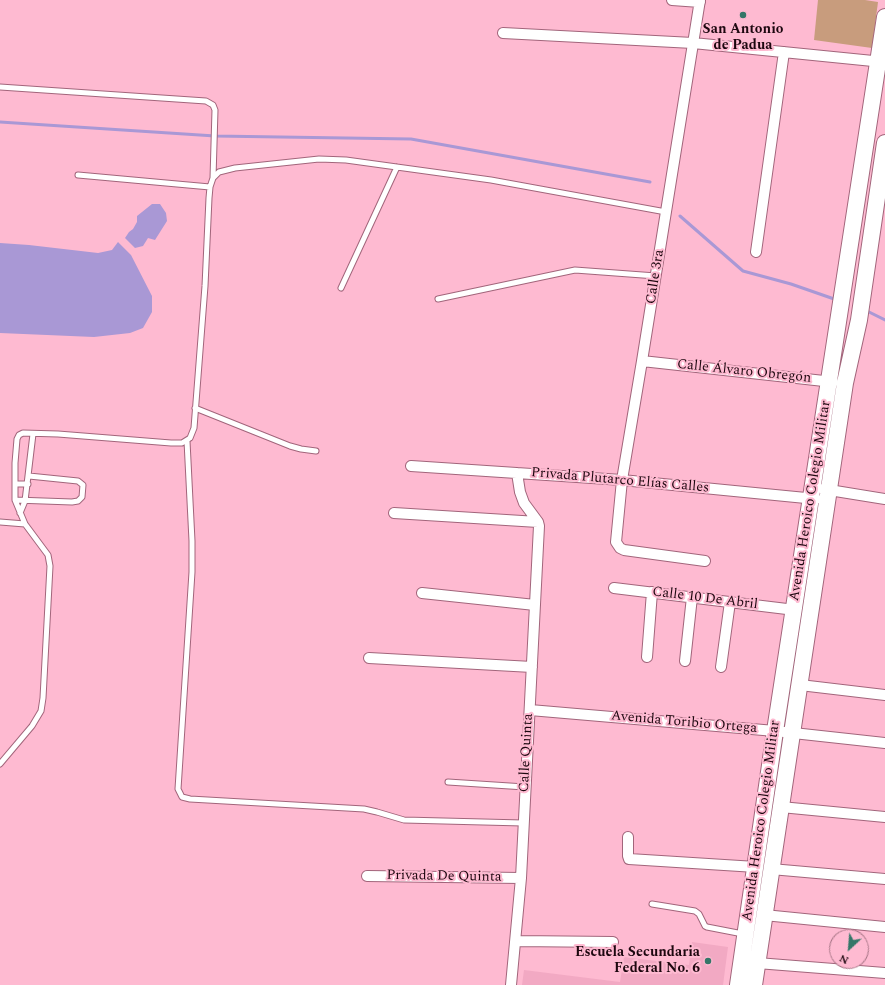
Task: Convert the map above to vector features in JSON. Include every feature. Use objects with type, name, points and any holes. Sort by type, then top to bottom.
[{"type":"main road","name":"Avenida Heroico Colegio Militar","points":[[754,985],[764,915],[763,868],[776,731],[851,239],[882,61],[885,17]]},
{"type":"main road","name":"Avenida Heroico Colegio Militar","points":[[738,985],[746,934],[781,807],[845,383],[859,320],[885,143]]},
{"type":"main road","points":[[851,239],[870,243]]},
{"type":"street","points":[[672,0],[700,1]]},
{"type":"street","name":"Calle 3ra","points":[[700,1],[622,480],[616,542],[620,548],[624,550],[705,561]]},
{"type":"street","points":[[503,33],[693,43],[882,61]]},
{"type":"street","points":[[756,252],[784,52]]},
{"type":"street","name":"Calle Álvaro Obregón","points":[[642,362],[845,383]]},
{"type":"street","name":"Privada Plutarco Elías Calles","points":[[411,466],[885,499]]},
{"type":"street","points":[[517,473],[520,492],[524,503],[538,522]]},
{"type":"street","points":[[394,513],[538,522]]},
{"type":"street","name":"Calle Quinta","points":[[512,985],[521,878],[538,522]]},
{"type":"street","name":"Calle 10 De Abril","points":[[614,588],[795,610]]},
{"type":"street","points":[[647,657],[652,592]]},
{"type":"street","points":[[422,593],[535,605]]},
{"type":"street","points":[[685,661],[692,597]]},
{"type":"street","points":[[721,667],[730,602]]},
{"type":"street","points":[[369,658],[532,667]]},
{"type":"street","points":[[800,685],[885,695]]},
{"type":"street","name":"Avenida Toribio Ortega","points":[[530,710],[776,731],[885,743]]},
{"type":"street","points":[[781,807],[885,817]]},
{"type":"street","points":[[628,836],[629,859],[763,868],[885,879]]},
{"type":"street","name":"Privada De Quinta","points":[[367,876],[521,878]]},
{"type":"street","points":[[764,915],[885,927]]},
{"type":"street","points":[[516,941],[613,942]]},
{"type":"street","points":[[757,963],[885,973]]},
{"type":"lane","points":[[0,87],[206,101],[213,105],[215,110],[213,178],[210,186],[195,408],[192,433],[187,441],[192,572],[178,789],[182,797],[190,799],[364,809],[404,820],[523,824]]},
{"type":"lane","points":[[213,178],[219,172],[235,168],[319,159],[346,160],[491,180],[666,212]]},
{"type":"lane","points":[[341,288],[397,167]]},
{"type":"lane","points":[[78,175],[210,186]]},
{"type":"lane","points":[[438,299],[575,270],[656,276]]},
{"type":"lane","points":[[195,408],[290,446],[316,451]]},
{"type":"lane","points":[[0,764],[34,722],[40,711],[43,698],[50,566],[48,555],[25,524],[15,500],[17,439],[19,434],[58,434],[171,443],[187,441]]},
{"type":"lane","points":[[20,513],[26,501],[33,434]]},
{"type":"lane","points":[[15,500],[72,502],[78,501],[82,497],[83,486],[78,480],[29,476]]},
{"type":"lane","points":[[15,484],[28,484]]},
{"type":"lane","points":[[0,522],[25,524]]},
{"type":"lane","points":[[448,782],[525,787]]},
{"type":"lane","points":[[652,904],[695,911],[699,914],[707,927],[746,934]]},
{"type":"shaded area","points":[[818,0],[865,0],[878,2],[872,48],[814,40]]},
{"type":"shaded area","points":[[152,204],[160,204],[166,213],[167,221],[155,240],[148,238],[143,246],[135,248],[125,238],[137,222],[137,216]]},
{"type":"shaded area","points":[[118,242],[131,255],[152,296],[152,312],[143,328],[130,333],[94,337],[0,333],[0,243],[98,253],[112,250]]},
{"type":"shaded area","name":"Escuela Secundaria Federal No. 6","points":[[692,942],[728,947],[723,985],[522,985],[524,970],[620,982],[624,957],[689,965]]},
{"type":"waterway","points":[[0,122],[215,136],[411,139],[650,182]]},
{"type":"waterway","points":[[680,216],[743,271],[791,284],[837,300]]},
{"type":"waterway","points":[[865,310],[885,320]]},
{"type":"place","name":"San Antonio de Padua","points":[[743,15]]},
{"type":"place","name":"Escuela Secundaria Federal No. 6","points":[[708,961]]}]
